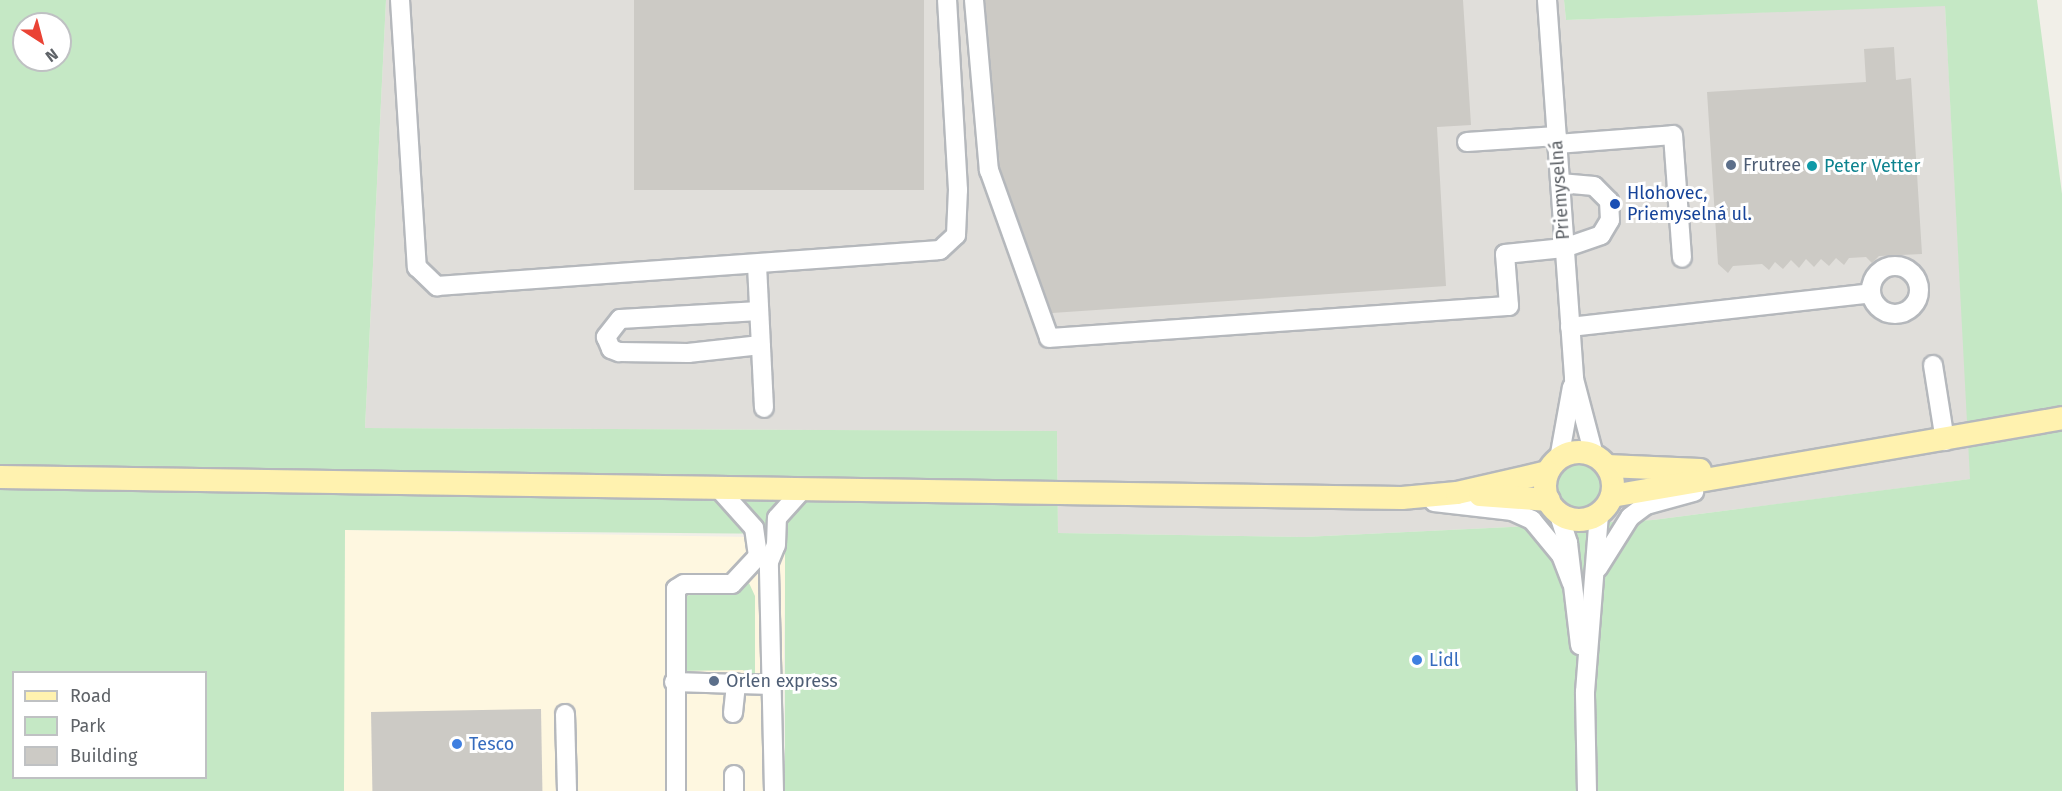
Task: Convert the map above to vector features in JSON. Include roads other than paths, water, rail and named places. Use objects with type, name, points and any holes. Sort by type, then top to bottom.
[{"type":"main road","points":[[1457,493],[1553,506],[1578,519],[1605,505],[1735,472],[1945,441],[2062,418]]},
{"type":"main road","points":[[0,477],[1402,498],[1457,493],[1553,465],[1574,452],[1600,460],[1735,472]]},
{"type":"main road","points":[[1600,460],[1605,505]]},
{"type":"main road","points":[[1553,465],[1553,506]]},
{"type":"street","points":[[400,0],[417,267],[436,286],[757,265],[940,250],[956,235],[959,162],[947,0]]},
{"type":"street","points":[[974,0],[989,170],[1049,338],[1509,306],[1505,254],[1564,248],[1601,235],[1610,210],[1609,201],[1594,186],[1560,183]]},
{"type":"street","name":"Priemyselná","points":[[1546,0],[1574,379],[1600,460]]},
{"type":"street","points":[[1467,142],[1673,135],[1682,258]]},
{"type":"street","points":[[757,265],[764,408]]},
{"type":"street","points":[[1570,327],[1871,293]]},
{"type":"street","points":[[759,310],[620,319],[609,327],[610,349],[620,352],[688,353],[761,345]]},
{"type":"street","points":[[1933,365],[1945,441]]},
{"type":"street","name":"Priemyselná","points":[[1553,465],[1574,379]]},
{"type":"street","points":[[1592,590],[1600,557],[1617,530],[1646,505],[1774,468]]},
{"type":"street","points":[[719,489],[754,528],[763,559],[772,686],[774,791]]},
{"type":"street","points":[[676,791],[681,682],[673,599],[684,584],[732,585],[763,559],[776,545],[777,518],[802,490]]},
{"type":"street","points":[[1402,498],[1512,511],[1532,520],[1561,555],[1572,583]]},
{"type":"street","points":[[1587,791],[1585,692],[1592,590],[1605,505]]},
{"type":"street","points":[[1553,506],[1572,583],[1585,692]]},
{"type":"street","points":[[681,682],[726,675],[736,683],[772,686]]},
{"type":"street","points":[[733,713],[736,683]]},
{"type":"street","points":[[565,714],[567,791]]},
{"type":"place","name":"Frutree","points":[[1731,165]]},
{"type":"place","name":"Peter Vetter","points":[[1812,166]]},
{"type":"place","name":"Hlohovec, Priemyselná ul.","points":[[1615,204]]},
{"type":"place","name":"Lidl","points":[[1417,660]]},
{"type":"place","name":"Orlen express","points":[[714,681]]},
{"type":"place","name":"Tesco","points":[[457,744]]}]
